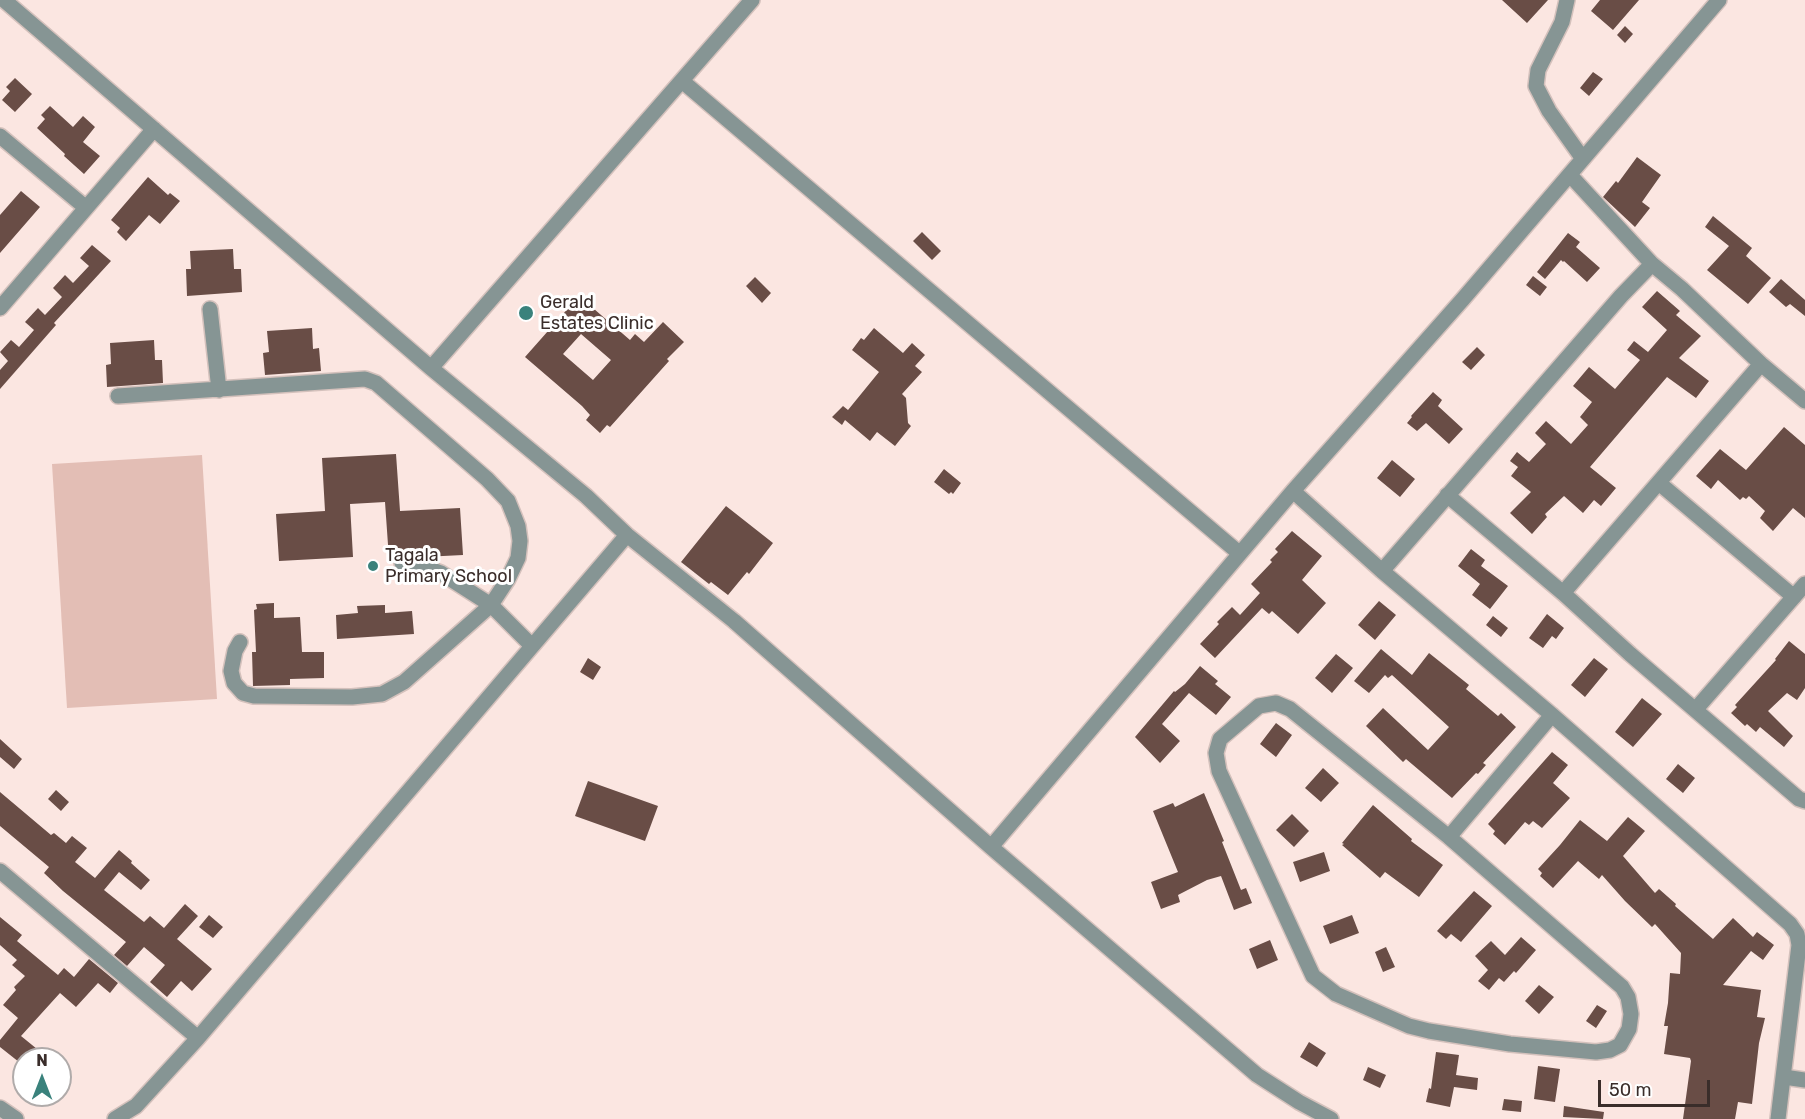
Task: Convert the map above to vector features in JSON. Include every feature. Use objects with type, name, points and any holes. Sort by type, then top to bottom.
[{"type":"street","points":[[4,0],[431,368],[586,496],[627,535],[734,621],[991,847],[1257,1075],[1331,1119]]},
{"type":"street","points":[[431,368],[752,0]]},
{"type":"street","points":[[1567,0],[1562,22],[1538,70],[1536,86],[1548,111],[1583,159]]},
{"type":"street","points":[[991,847],[1239,553],[1463,299],[1719,0]]},
{"type":"street","points":[[682,81],[1239,553]]},
{"type":"street","points":[[0,308],[154,129]]},
{"type":"street","points":[[0,136],[85,207]]},
{"type":"street","points":[[1570,175],[1652,264],[1682,288],[1761,364],[1805,401]]},
{"type":"street","points":[[1382,571],[1621,296],[1652,264]]},
{"type":"street","points":[[210,309],[219,390]]},
{"type":"street","points":[[1563,593],[1761,364]]},
{"type":"street","points":[[118,396],[365,379],[376,383],[487,479],[507,501],[518,526],[520,541],[518,558],[508,579],[491,604],[404,682],[382,694],[341,697],[254,696],[243,693],[234,683],[231,671],[235,651],[240,642]]},
{"type":"street","points":[[1659,483],[1794,597]]},
{"type":"street","points":[[1293,491],[1382,571],[1552,715],[1790,924],[1797,934],[1799,945],[1778,1119]]},
{"type":"street","points":[[1447,495],[1799,799],[1805,801]]},
{"type":"street","points":[[115,1119],[136,1106],[198,1038],[627,535]]},
{"type":"street","points":[[402,563],[441,573],[491,604],[532,646]]},
{"type":"street","points":[[1696,709],[1805,584]]},
{"type":"street","points":[[1276,703],[1290,709],[1449,837],[1622,987],[1628,997],[1630,1014],[1629,1029],[1620,1045],[1610,1050],[1596,1052],[1510,1044],[1429,1031],[1409,1026],[1324,987],[1313,976],[1219,771],[1216,753],[1220,739],[1259,706],[1276,703]]},
{"type":"street","points":[[1449,837],[1552,715]]},
{"type":"street","points":[[0,871],[198,1038]]},
{"type":"street","points":[[1784,1077],[1805,1080]]},
{"type":"street","points":[[0,1108],[16,1119]]},
{"type":"shaded area","points":[[202,455],[217,699],[67,708],[52,464]]},
{"type":"building","points":[[1502,0],[1548,0],[1527,23]]},
{"type":"building","points":[[1600,0],[1639,0],[1613,30],[1591,11]]},
{"type":"building","points":[[1625,26],[1633,34],[1625,43],[1617,35]]},
{"type":"building","points":[[1593,72],[1603,79],[1589,96],[1580,88]]},
{"type":"building","points":[[15,78],[32,94],[15,112],[2,100],[10,91],[6,87]]},
{"type":"building","points":[[50,106],[73,127],[83,116],[95,127],[83,142],[100,156],[84,174],[37,128],[45,119],[41,115]]},
{"type":"building","points":[[1637,157],[1661,175],[1642,202],[1650,208],[1635,227],[1603,197],[1616,181],[1618,183]]},
{"type":"building","points":[[148,177],[168,195],[170,193],[180,201],[160,224],[149,215],[126,241],[117,232],[120,228],[111,220]]},
{"type":"building","points":[[21,191],[40,207],[0,253],[0,215]]},
{"type":"building","points":[[1713,216],[1752,248],[1746,256],[1771,278],[1748,304],[1707,270],[1729,246],[1705,227]]},
{"type":"building","points":[[922,232],[941,251],[932,260],[913,241]]},
{"type":"building","points":[[1568,233],[1580,242],[1576,247],[1600,268],[1587,282],[1561,260],[1545,279],[1537,272]]},
{"type":"building","points":[[92,245],[111,261],[54,323],[56,325],[0,389],[0,370],[8,361],[0,352],[11,340],[19,347],[34,330],[25,322],[38,308],[45,315],[62,297],[53,288],[65,275],[73,283],[89,266],[80,258]]},
{"type":"building","points":[[233,249],[234,269],[241,269],[242,292],[187,296],[186,269],[191,269],[190,251]]},
{"type":"building","points":[[1533,276],[1547,287],[1540,296],[1526,285]]},
{"type":"building","points":[[755,277],[771,293],[762,303],[746,286]]},
{"type":"building","points":[[1781,279],[1805,300],[1805,316],[1790,304],[1786,307],[1769,292]]},
{"type":"building","points":[[1657,291],[1680,311],[1676,315],[1701,336],[1679,358],[1709,381],[1696,398],[1667,377],[1590,467],[1616,488],[1601,506],[1594,500],[1583,513],[1564,496],[1545,514],[1547,517],[1532,534],[1510,513],[1531,492],[1511,476],[1518,467],[1510,461],[1517,452],[1529,462],[1546,444],[1535,433],[1546,421],[1571,444],[1588,425],[1580,417],[1592,402],[1573,386],[1589,367],[1615,389],[1640,360],[1627,350],[1634,341],[1648,352],[1667,330],[1642,307]]},
{"type":"building","points":[[579,296],[630,340],[635,334],[644,342],[663,322],[684,342],[610,427],[607,425],[600,433],[586,420],[590,415],[582,406],[525,357]],"holes":[[[581,334],[611,360],[593,380],[563,354]]]},
{"type":"building","points":[[312,328],[313,349],[319,348],[321,371],[265,375],[263,353],[269,352],[267,331]]},
{"type":"building","points":[[874,328],[903,353],[912,343],[925,355],[915,366],[922,372],[902,394],[906,398],[908,423],[911,426],[895,446],[877,432],[870,441],[845,420],[842,425],[832,417],[843,406],[848,410],[879,372],[852,350],[861,338],[864,340]]},
{"type":"building","points":[[154,340],[155,360],[162,360],[163,383],[107,387],[106,365],[111,364],[110,343]]},
{"type":"building","points":[[1477,347],[1485,355],[1471,370],[1462,362]]},
{"type":"building","points":[[1433,392],[1442,400],[1438,406],[1463,429],[1449,444],[1426,423],[1417,431],[1407,423]]},
{"type":"building","points":[[1784,427],[1805,445],[1805,518],[1793,508],[1773,531],[1760,518],[1765,511],[1749,496],[1740,500],[1718,480],[1711,489],[1696,476],[1720,449],[1746,470]]},
{"type":"building","points":[[396,454],[400,511],[460,508],[463,555],[423,557],[403,553],[389,559],[385,502],[350,504],[353,557],[279,561],[276,514],[325,511],[322,458]]},
{"type":"building","points":[[1392,460],[1415,479],[1400,497],[1377,478]]},
{"type":"building","points":[[944,469],[961,483],[953,494],[951,492],[949,494],[934,482]]},
{"type":"building","points":[[726,506],[773,543],[749,574],[747,572],[728,595],[711,582],[709,584],[681,562]]},
{"type":"building","points":[[1292,531],[1322,556],[1302,580],[1326,603],[1298,634],[1272,611],[1269,614],[1262,608],[1215,658],[1200,644],[1232,607],[1240,615],[1260,593],[1251,584],[1272,562],[1270,560],[1278,552],[1275,549]]},
{"type":"building","points":[[1471,549],[1485,560],[1481,566],[1508,586],[1490,609],[1472,595],[1480,584],[1458,566]]},
{"type":"building","points":[[1379,601],[1396,615],[1375,640],[1358,625]]},
{"type":"building","points":[[274,603],[274,618],[300,617],[302,652],[324,652],[324,678],[290,679],[290,685],[253,686],[252,652],[256,652],[254,610],[257,609],[256,604]]},
{"type":"building","points":[[385,605],[385,613],[412,611],[414,634],[337,639],[336,615],[358,613],[357,606]]},
{"type":"building","points":[[1547,614],[1564,628],[1556,639],[1552,636],[1543,648],[1529,638]]},
{"type":"building","points":[[1493,616],[1508,628],[1501,637],[1486,625]]},
{"type":"building","points":[[1789,641],[1805,654],[1805,688],[1797,700],[1787,693],[1768,711],[1793,736],[1784,747],[1760,727],[1756,732],[1747,724],[1745,726],[1731,713],[1737,707],[1735,705],[1776,660]]},
{"type":"building","points":[[1381,649],[1412,675],[1429,653],[1469,685],[1466,689],[1498,716],[1501,713],[1516,727],[1483,763],[1486,765],[1478,774],[1476,773],[1452,798],[1406,759],[1403,762],[1366,726],[1383,708],[1428,750],[1449,727],[1392,675],[1388,678],[1385,675],[1369,693],[1354,681]]},
{"type":"building","points":[[1336,654],[1353,668],[1332,693],[1315,678]]},
{"type":"building","points":[[588,658],[601,667],[593,680],[580,672]]},
{"type":"building","points":[[1594,658],[1608,669],[1585,697],[1571,685]]},
{"type":"building","points":[[1200,666],[1218,681],[1215,684],[1231,697],[1216,715],[1189,693],[1162,724],[1180,741],[1160,763],[1135,737],[1174,691],[1185,684]]},
{"type":"building","points":[[1642,698],[1662,714],[1633,747],[1615,732]]},
{"type":"building","points":[[1276,723],[1292,735],[1276,757],[1260,744]]},
{"type":"building","points":[[0,739],[22,759],[14,769],[0,757]]},
{"type":"building","points":[[1552,752],[1568,765],[1553,783],[1570,798],[1542,828],[1533,821],[1529,825],[1525,822],[1505,845],[1493,834],[1495,831],[1488,824]]},
{"type":"building","points":[[1678,764],[1695,778],[1683,793],[1666,779]]},
{"type":"building","points":[[1323,768],[1339,783],[1321,802],[1305,788]]},
{"type":"building","points":[[588,781],[658,806],[645,841],[575,816]]},
{"type":"building","points":[[56,790],[69,802],[61,811],[48,799]]},
{"type":"building","points":[[0,792],[51,835],[54,833],[66,843],[72,836],[87,848],[75,862],[95,878],[119,850],[132,861],[131,863],[150,880],[141,890],[119,872],[104,890],[144,922],[150,916],[164,928],[185,904],[198,916],[177,939],[212,969],[192,991],[181,981],[167,997],[150,982],[165,965],[144,947],[127,966],[114,955],[126,942],[63,891],[44,873],[49,867],[0,826]]},
{"type":"building","points":[[1204,793],[1241,890],[1246,888],[1252,903],[1234,910],[1221,876],[1207,880],[1178,895],[1180,902],[1161,909],[1151,882],[1178,872],[1153,811],[1173,803],[1175,807]]},
{"type":"building","points":[[1373,805],[1412,839],[1411,841],[1443,865],[1419,897],[1385,872],[1380,878],[1342,845]]},
{"type":"building","points":[[1292,814],[1309,831],[1294,847],[1276,830]]},
{"type":"building","points":[[1628,817],[1645,831],[1623,856],[1655,893],[1659,889],[1713,939],[1733,918],[1753,937],[1757,932],[1774,945],[1763,960],[1751,951],[1723,985],[1761,990],[1757,1017],[1765,1018],[1759,1043],[1752,1104],[1738,1102],[1735,1119],[1683,1119],[1691,1061],[1690,1058],[1664,1054],[1668,1026],[1664,1026],[1670,973],[1680,974],[1681,953],[1655,924],[1652,927],[1602,875],[1599,879],[1578,861],[1553,888],[1540,876],[1542,873],[1538,869],[1580,820],[1607,841]]},
{"type":"building","points":[[1324,852],[1330,871],[1300,882],[1293,862]]},
{"type":"building","points":[[1474,891],[1492,906],[1461,942],[1451,934],[1446,939],[1437,931]]},
{"type":"building","points":[[209,915],[223,927],[213,938],[199,927]]},
{"type":"building","points":[[1352,915],[1359,933],[1330,944],[1323,926]]},
{"type":"building","points":[[0,917],[22,935],[17,941],[58,975],[64,968],[74,977],[89,959],[118,983],[110,993],[98,983],[76,1007],[60,993],[21,1036],[35,1047],[12,1047],[12,1056],[0,1047],[0,1040],[18,1018],[3,1005],[16,990],[14,987],[25,976],[12,965],[17,960],[0,945]]},
{"type":"building","points":[[1521,937],[1536,950],[1516,973],[1514,971],[1504,982],[1499,978],[1489,990],[1478,981],[1488,970],[1475,956],[1491,941],[1505,955]]},
{"type":"building","points":[[1270,940],[1278,960],[1257,969],[1249,949]]},
{"type":"building","points":[[1386,947],[1395,967],[1383,972],[1375,952]]},
{"type":"building","points":[[1539,985],[1554,997],[1539,1014],[1525,1001]]},
{"type":"building","points":[[1597,1005],[1607,1011],[1596,1028],[1586,1021]]},
{"type":"building","points":[[1309,1042],[1326,1053],[1317,1067],[1300,1057]]},
{"type":"building","points":[[1436,1052],[1459,1055],[1456,1075],[1478,1078],[1477,1090],[1454,1087],[1450,1107],[1426,1102],[1429,1088],[1431,1089]]},
{"type":"building","points":[[1538,1066],[1560,1069],[1555,1102],[1534,1099]]},
{"type":"building","points":[[1368,1067],[1386,1075],[1380,1088],[1363,1080]]},
{"type":"building","points":[[1504,1099],[1522,1101],[1521,1112],[1502,1110]]},
{"type":"building","points":[[1564,1106],[1604,1112],[1603,1119],[1563,1117]]},
{"type":"place","name":"Gerald Estates Clinic","points":[[526,313]]},
{"type":"place","name":"Tagala Primary School","points":[[373,566]]}]
